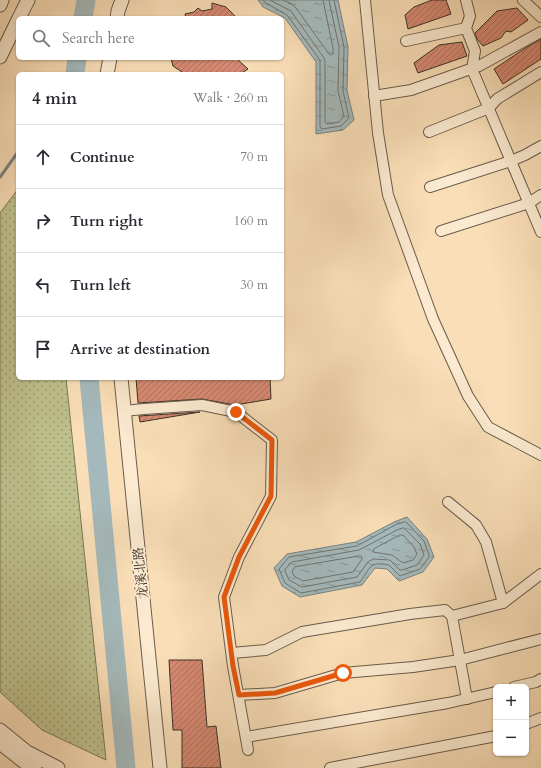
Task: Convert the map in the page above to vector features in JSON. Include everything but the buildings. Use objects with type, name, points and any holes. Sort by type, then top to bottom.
[{"type":"street","points":[[0,5],[2,0]]},
{"type":"street","points":[[20,16],[28,0]]},
{"type":"street","points":[[117,16],[122,0]]},
{"type":"street","points":[[365,0],[378,133],[388,195],[433,319],[468,396],[488,427],[541,455]]},
{"type":"street","points":[[466,0],[470,16],[466,28],[475,51],[472,69],[541,232]]},
{"type":"street","points":[[523,0],[541,17]]},
{"type":"street","points":[[0,57],[16,23]]},
{"type":"street","points":[[406,42],[466,28]]},
{"type":"street","points":[[374,96],[411,90],[472,69],[541,32]]},
{"type":"street","points":[[107,72],[110,60]]},
{"type":"street","points":[[429,132],[489,108],[497,99],[541,72]]},
{"type":"street","points":[[430,187],[511,161],[541,146]]},
{"type":"street","points":[[441,232],[529,203],[541,195]]},
{"type":"street","name":"龙溪北路","points":[[121,380],[160,768]]},
{"type":"street","points":[[124,411],[202,404],[236,412],[272,440],[271,496],[239,557],[224,597],[248,750]]},
{"type":"street","points":[[448,502],[476,525],[486,542],[503,603]]},
{"type":"street","points":[[452,616],[503,603],[541,574]]},
{"type":"street","points":[[232,653],[266,650],[302,632],[410,614],[445,610],[452,616],[468,698]]},
{"type":"street","points":[[239,695],[275,693],[343,673],[413,667],[460,660],[541,639]]},
{"type":"street","points":[[527,684],[541,679]]},
{"type":"street","points":[[246,738],[448,703],[493,693]]},
{"type":"street","points":[[529,723],[541,718]]},
{"type":"street","points":[[0,730],[27,752],[58,768]]},
{"type":"street","points":[[330,768],[493,737]]},
{"type":"street","points":[[0,743],[29,767]]},
{"type":"green space","points":[[16,192],[16,380],[66,380],[106,760],[42,730],[0,692],[0,213]]},
{"type":"water","points":[[258,0],[338,0],[348,47],[347,90],[354,120],[343,130],[316,134],[316,62],[284,16],[263,7]]},
{"type":"water","points":[[407,517],[427,539],[434,557],[423,572],[399,581],[387,569],[375,568],[362,585],[300,597],[282,586],[274,568],[287,554],[356,542],[394,522]]},
{"type":"waterway","points":[[83,16],[86,0]]},
{"type":"waterway","points":[[75,72],[77,60]]},
{"type":"waterway","points":[[0,177],[16,155]]},
{"type":"waterway","points":[[89,380],[126,768]]},
{"type":"route","points":[[236,412],[272,440],[271,496],[239,557],[224,597],[233,666],[239,695],[275,693],[343,673]]}]
